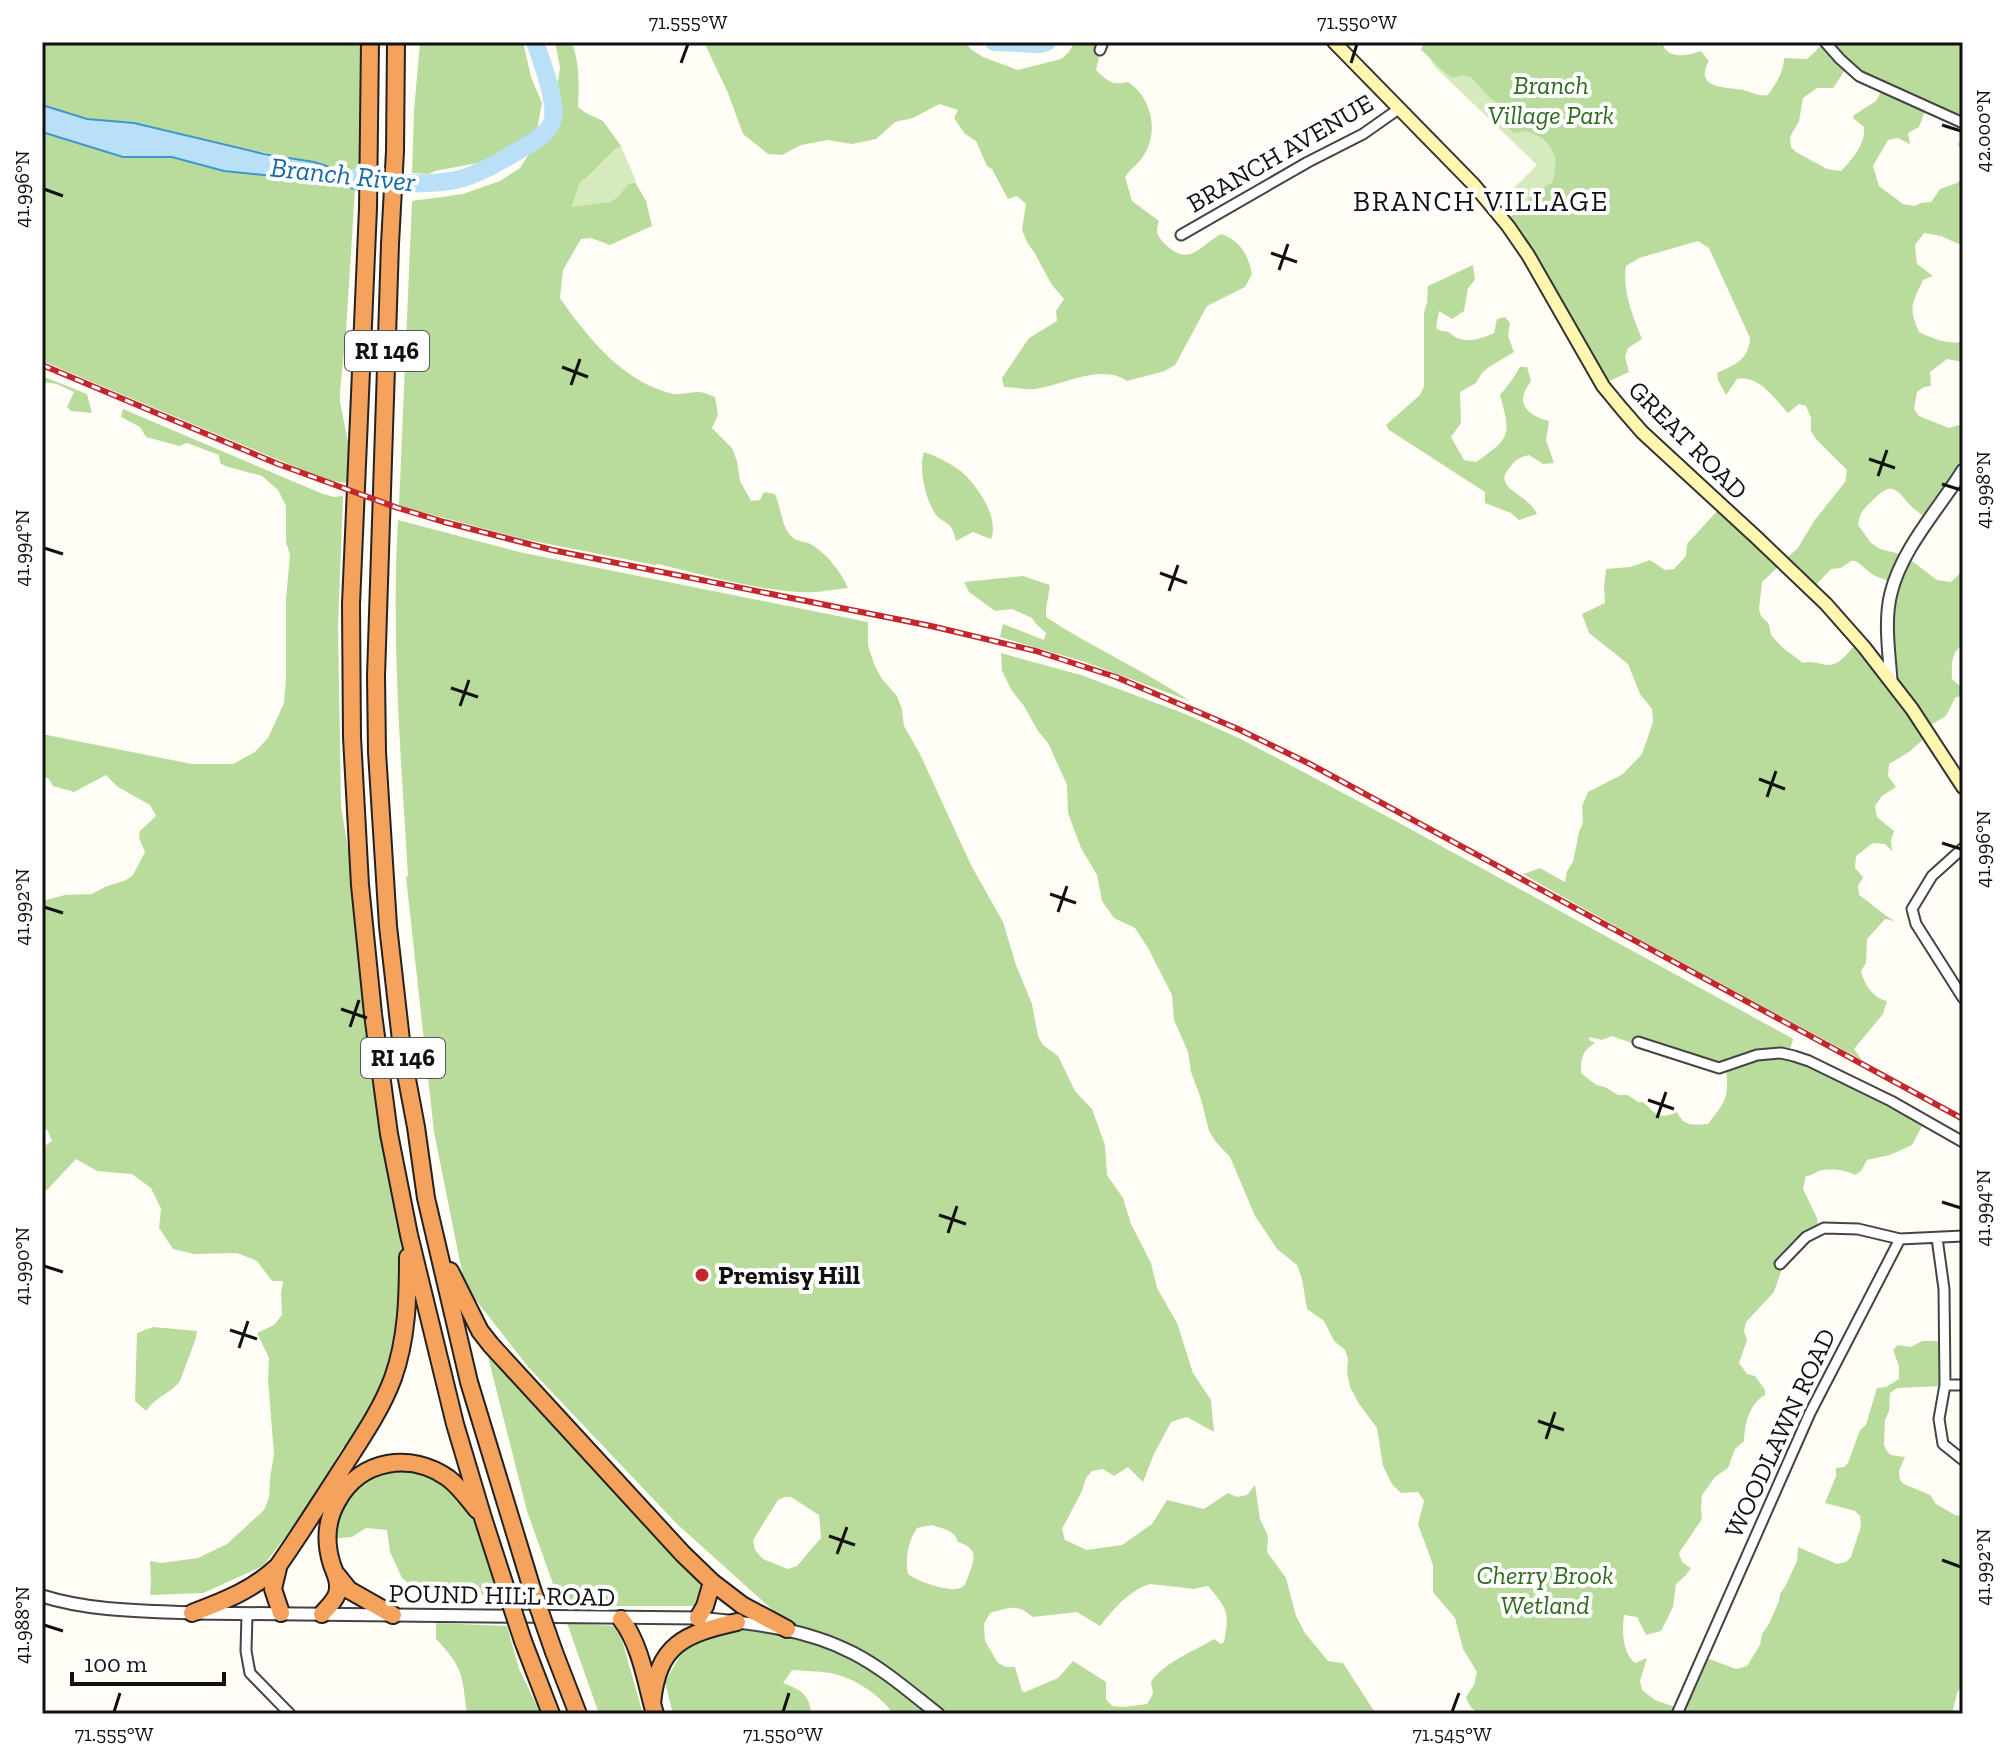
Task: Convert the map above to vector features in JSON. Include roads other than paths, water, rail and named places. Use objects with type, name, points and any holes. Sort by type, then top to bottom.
[{"type":"highway","name":"RI 146","points":[[370,42],[370,150],[351,604],[356,825],[373,1014],[389,1134],[409,1235],[455,1424],[523,1641],[551,1714]]},
{"type":"highway","name":"RI 146","points":[[396,42],[395,151],[377,646],[378,767],[388,926],[403,1058],[426,1198],[469,1382],[532,1589],[578,1714]]},
{"type":"highway","points":[[434,1231],[463,1301],[491,1345],[712,1582],[742,1605],[787,1629]]},
{"type":"highway","points":[[192,1613],[262,1582],[278,1566],[380,1406],[401,1350],[407,1313],[409,1235]]},
{"type":"highway","points":[[322,1614],[338,1591],[328,1549],[329,1524],[347,1485],[361,1473],[401,1461],[435,1470],[458,1487],[483,1518]]},
{"type":"highway","points":[[278,1566],[273,1589],[281,1613]]},
{"type":"highway","points":[[336,1575],[349,1590],[393,1615]]},
{"type":"highway","points":[[698,1618],[712,1582]]},
{"type":"highway","points":[[621,1619],[631,1635],[654,1709]]},
{"type":"highway","points":[[654,1709],[653,1691],[669,1652],[696,1632],[737,1622]]},
{"type":"main road","name":"GREAT ROAD","points":[[1334,42],[1474,185],[1508,226],[1536,267],[1603,386],[1622,409],[1651,441],[1826,604],[1891,680],[1963,787]]},
{"type":"street","points":[[1825,42],[1859,76],[1963,123]]},
{"type":"street","name":"BRANCH AVENUE","points":[[1181,235],[1363,134],[1400,108]]},
{"type":"street","points":[[1891,680],[1888,627],[1890,596],[1897,572],[1963,470]]},
{"type":"street","points":[[1963,848],[1932,876],[1912,909],[1916,924],[1963,998]]},
{"type":"street","points":[[1638,1042],[1719,1068],[1757,1055],[1781,1053],[1794,1056],[1891,1101],[1963,1142]]},
{"type":"street","points":[[1780,1264],[1806,1237],[1824,1228],[1858,1229],[1900,1239],[1963,1236]]},
{"type":"street","points":[[1937,1238],[1944,1289],[1945,1385],[1939,1419],[1943,1444],[1963,1460]]},
{"type":"street","name":"WOODLAWN ROAD","points":[[1677,1714],[1810,1413],[1900,1239]]},
{"type":"street","points":[[1945,1385],[1963,1385]]},
{"type":"street","name":"POUND HILL ROAD","points":[[42,1596],[117,1610],[192,1613],[698,1618],[737,1622],[787,1629],[853,1653],[895,1680],[938,1714]]},
{"type":"street","points":[[247,1614],[246,1651],[250,1673],[290,1714]]},
{"type":"water","points":[[42,105],[87,119],[134,123],[264,154],[314,162],[348,173],[361,173],[366,191],[305,179],[224,171],[172,157],[123,157],[42,132]]},
{"type":"waterway","name":"Branch River","points":[[353,178],[417,183],[456,180],[491,166],[536,140],[552,124],[553,111],[548,80],[535,42]]},
{"type":"waterway","name":"Branch River","points":[[994,42],[1047,42]]},
{"type":"railway","points":[[42,365],[278,464],[444,522],[552,550],[931,626],[1036,651],[1116,677],[1238,729],[1310,764],[1963,1119]]},
{"type":"place","name":"Premisy Hill","points":[[702,1275]]},
{"type":"district","name":"BRANCH VILLAGE","points":[[1481,201]]},
{"type":"park label","name":"Branch Village Park","points":[[1551,100]]},
{"type":"park label","name":"Cherry Brook Wetland","points":[[1545,1590]]}]
